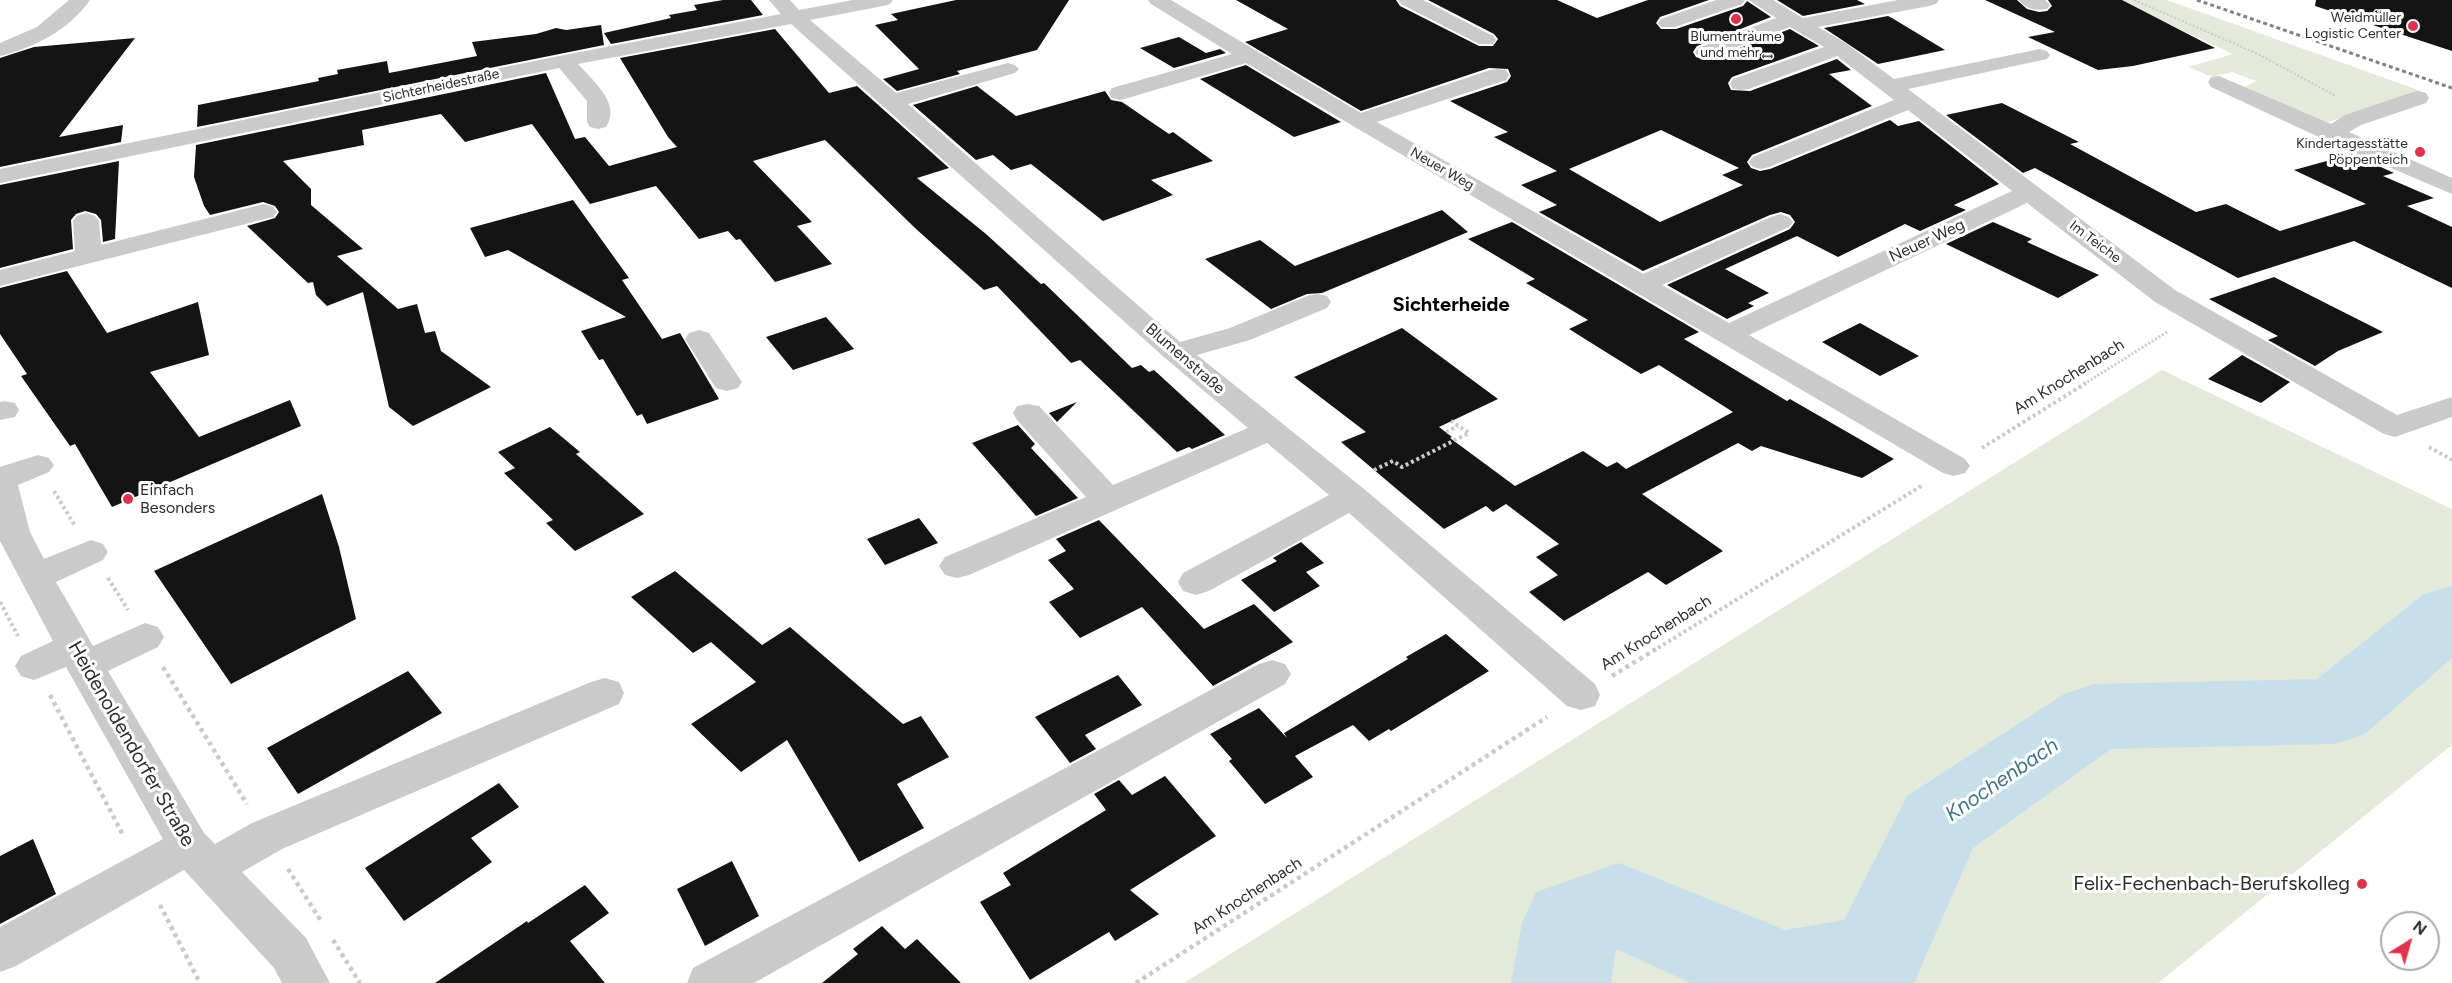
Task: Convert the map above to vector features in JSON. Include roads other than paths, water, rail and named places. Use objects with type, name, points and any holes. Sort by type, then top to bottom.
[{"type":"street","points":[[0,50],[38,37],[52,28],[80,0]]},
{"type":"street","name":"Sichterheidestraße","points":[[0,176],[564,61],[787,8],[883,0]]},
{"type":"street","name":"Neuer Weg","points":[[1158,0],[1359,121],[1954,466]]},
{"type":"street","points":[[1408,0],[1486,40]]},
{"type":"street","points":[[1668,23],[1735,0]]},
{"type":"street","name":"Im Teiche","points":[[1759,0],[1840,48],[2165,296],[2195,314],[2396,427],[2452,406]]},
{"type":"street","points":[[1705,52],[1797,21],[1929,0]]},
{"type":"street","name":"Blumenstraße","points":[[787,8],[1175,352],[1346,492],[1581,695]]},
{"type":"street","points":[[1741,84],[1840,48]]},
{"type":"street","points":[[1761,162],[1901,93],[2040,55]]},
{"type":"street","points":[[1120,93],[1249,56]]},
{"type":"street","points":[[564,61],[598,100],[598,122]]},
{"type":"street","points":[[893,101],[1008,69]]},
{"type":"street","points":[[1359,121],[1498,75]]},
{"type":"street","points":[[2219,82],[2452,187]]},
{"type":"street","points":[[2331,134],[2353,120],[2418,98]]},
{"type":"street","name":"Neuer Weg","points":[[1727,335],[2030,192]]},
{"type":"street","points":[[0,278],[264,212]]},
{"type":"street","points":[[86,220],[89,256]]},
{"type":"street","points":[[1641,285],[1780,222]]},
{"type":"street","points":[[1175,352],[1240,334],[1317,302]]},
{"type":"street","points":[[699,339],[727,382]]},
{"type":"street","points":[[1028,413],[1108,500]]},
{"type":"street","points":[[957,566],[1270,430]]},
{"type":"street","points":[[0,479],[38,465]]},
{"type":"street","name":"Heidenoldendorfer Straße","points":[[0,479],[13,532],[35,577],[80,658],[199,857],[290,953],[307,983]]},
{"type":"street","points":[[1196,582],[1346,492]]},
{"type":"street","points":[[35,577],[91,552]]},
{"type":"street","points":[[38,673],[145,637]]},
{"type":"street","points":[[710,983],[1272,674]]},
{"type":"street","points":[[0,951],[142,871],[199,857],[267,836],[605,693]]},
{"type":"waterway","name":"Knochenbach","points":[[1561,983],[1570,923],[1619,905],[1783,976],[1875,961],[1939,823],[2094,717],[2335,711],[2452,614]]},
{"type":"railway","points":[[2197,0],[2452,88]]},
{"type":"place","name":"Blumenträume und mehr ...","points":[[1736,19]]},
{"type":"place","name":"Weidmüller Logistic Center","points":[[2413,26]]},
{"type":"place","name":"Kindertagesstätte Pöppenteich","points":[[2420,152]]},
{"type":"place","name":"Einfach Besonders","points":[[128,499]]},
{"type":"place","name":"Felix-Fechenbach-Berufskolleg","points":[[2362,884]]},
{"type":"district","name":"Sichterheide","points":[[1451,305]]}]
